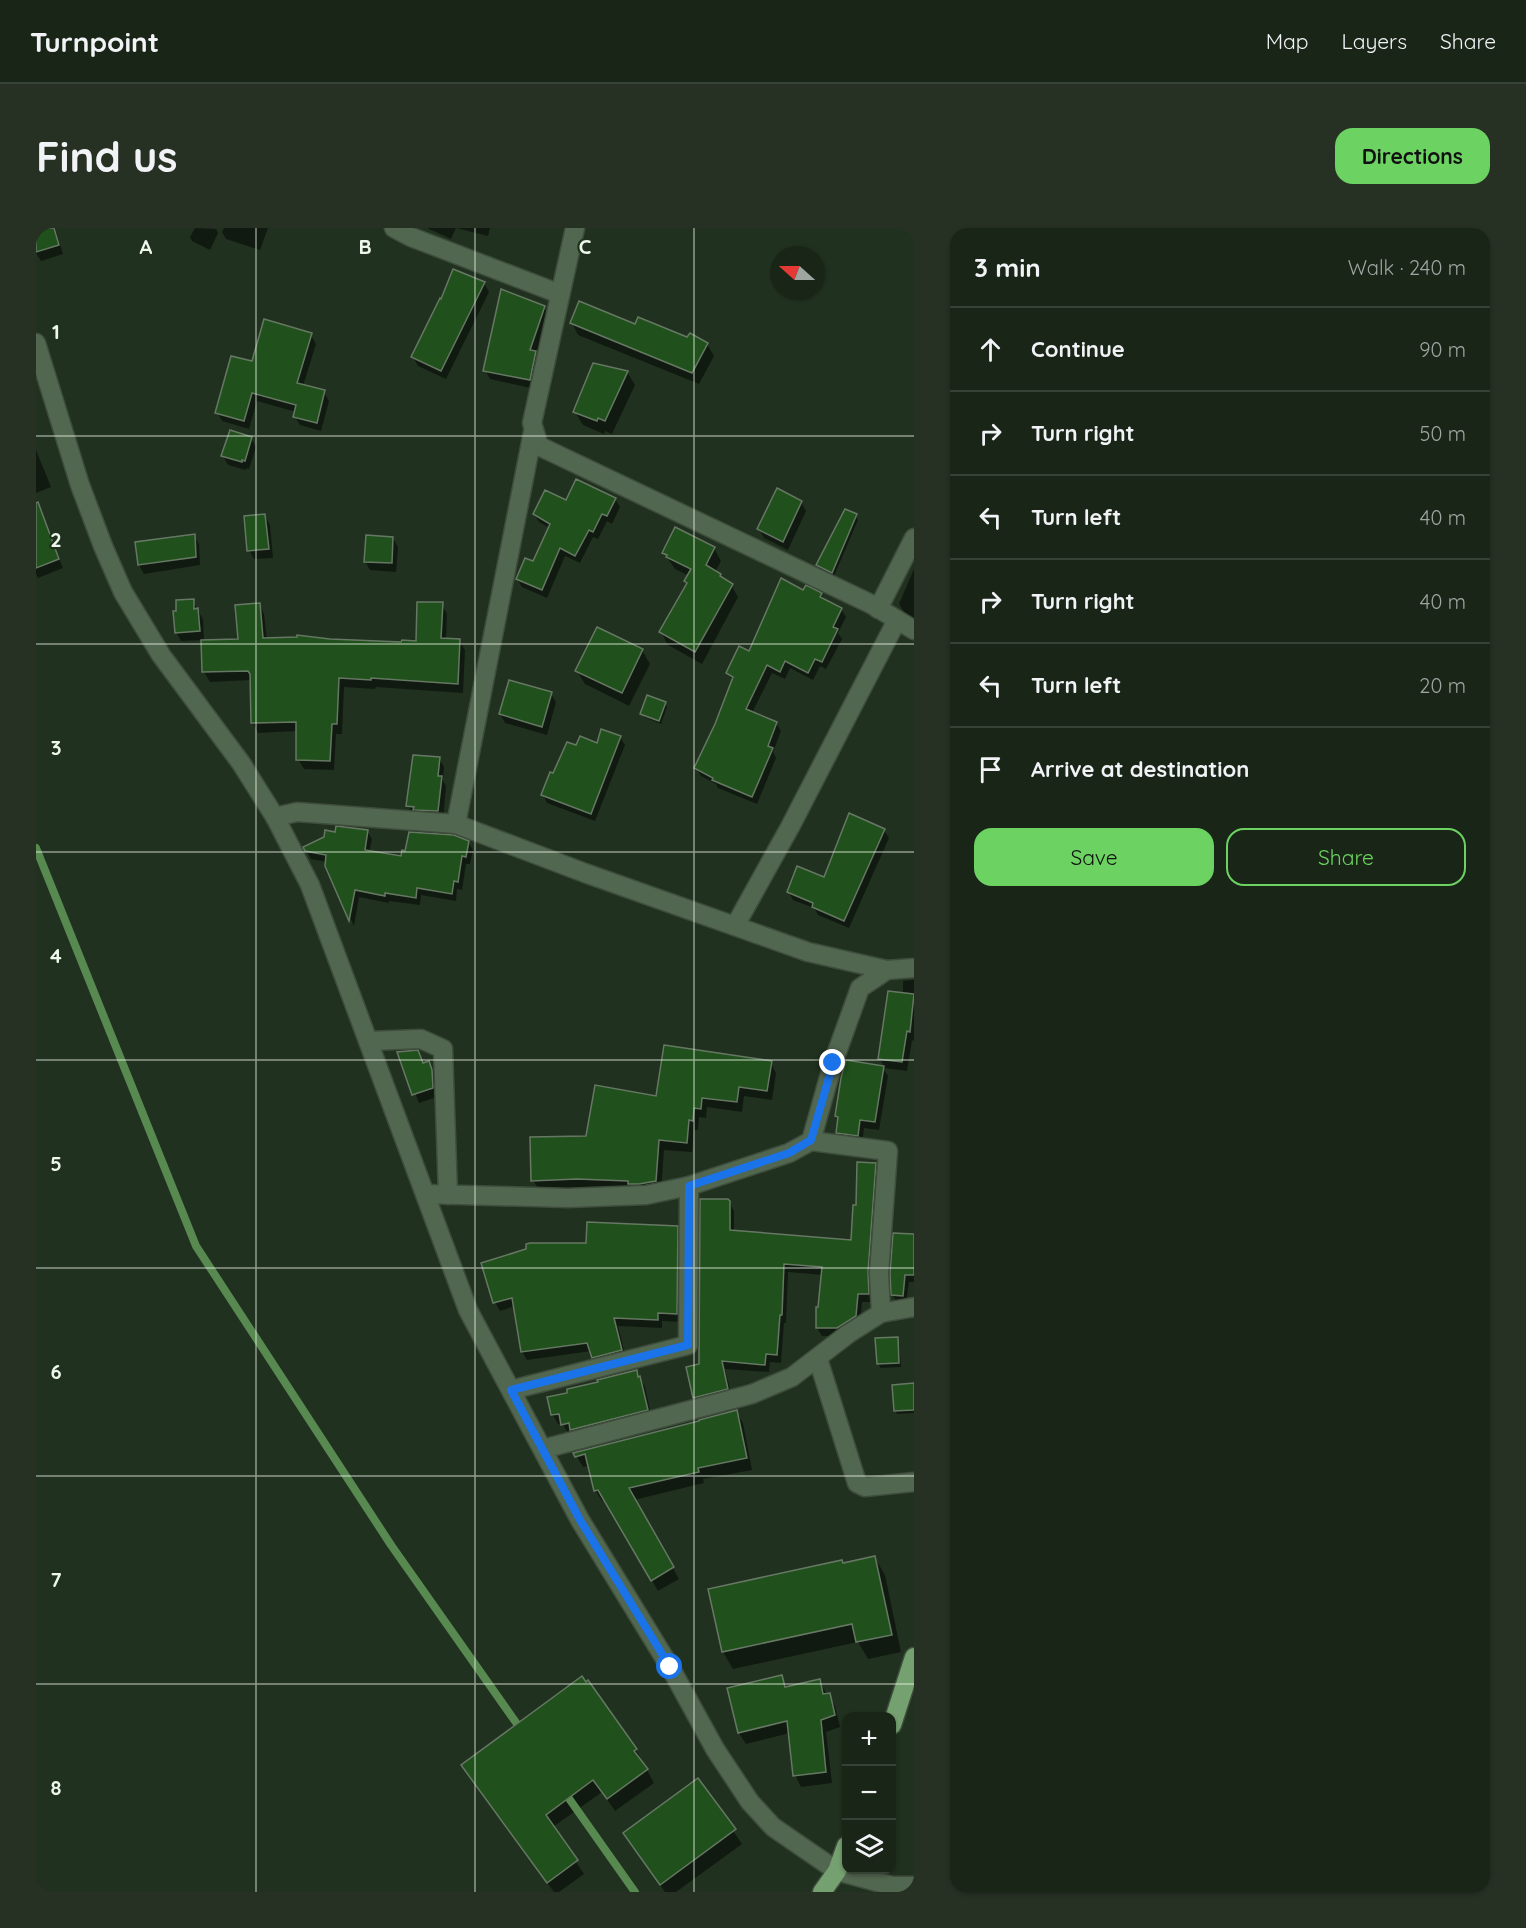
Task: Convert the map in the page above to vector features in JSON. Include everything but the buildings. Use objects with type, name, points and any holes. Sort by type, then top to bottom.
[{"type":"main road","points":[[895,1712],[914,1657]]},
{"type":"main road","points":[[822,1892],[837,1871],[842,1857]]},
{"type":"street","points":[[394,228],[411,237],[560,294]]},
{"type":"street","points":[[575,228],[532,423],[539,447],[878,609],[914,630]]},
{"type":"street","points":[[36,343],[80,485],[123,592],[161,655],[241,763],[275,817],[310,885],[468,1310],[580,1520],[670,1667],[715,1749],[750,1802],[773,1827],[837,1871],[892,1886],[914,1886]]},
{"type":"street","points":[[456,824],[533,432]]},
{"type":"street","points":[[878,609],[914,538]]},
{"type":"street","points":[[735,926],[790,827],[897,620]]},
{"type":"street","points":[[275,817],[297,812],[456,824],[585,873],[808,952],[887,970],[914,968]]},
{"type":"street","points":[[811,1140],[833,1063],[860,988],[887,970]]},
{"type":"street","points":[[368,1041],[421,1039],[443,1049],[448,1195]]},
{"type":"street","points":[[425,1194],[568,1198],[646,1195],[689,1186],[789,1153],[811,1140],[888,1150],[879,1273],[881,1314]]},
{"type":"street","points":[[511,1390],[688,1345],[689,1186]]},
{"type":"street","points":[[543,1449],[752,1394],[792,1377],[848,1334],[881,1314],[914,1307]]},
{"type":"street","points":[[818,1359],[857,1483],[865,1487],[914,1482]]},
{"type":"waterway","points":[[36,848],[196,1246],[391,1545],[522,1731]]},
{"type":"waterway","points":[[563,1790],[635,1892]]},
{"type":"route","points":[[670,1667],[580,1520],[511,1390],[688,1345],[689,1186],[789,1153],[811,1140],[833,1063]]}]
